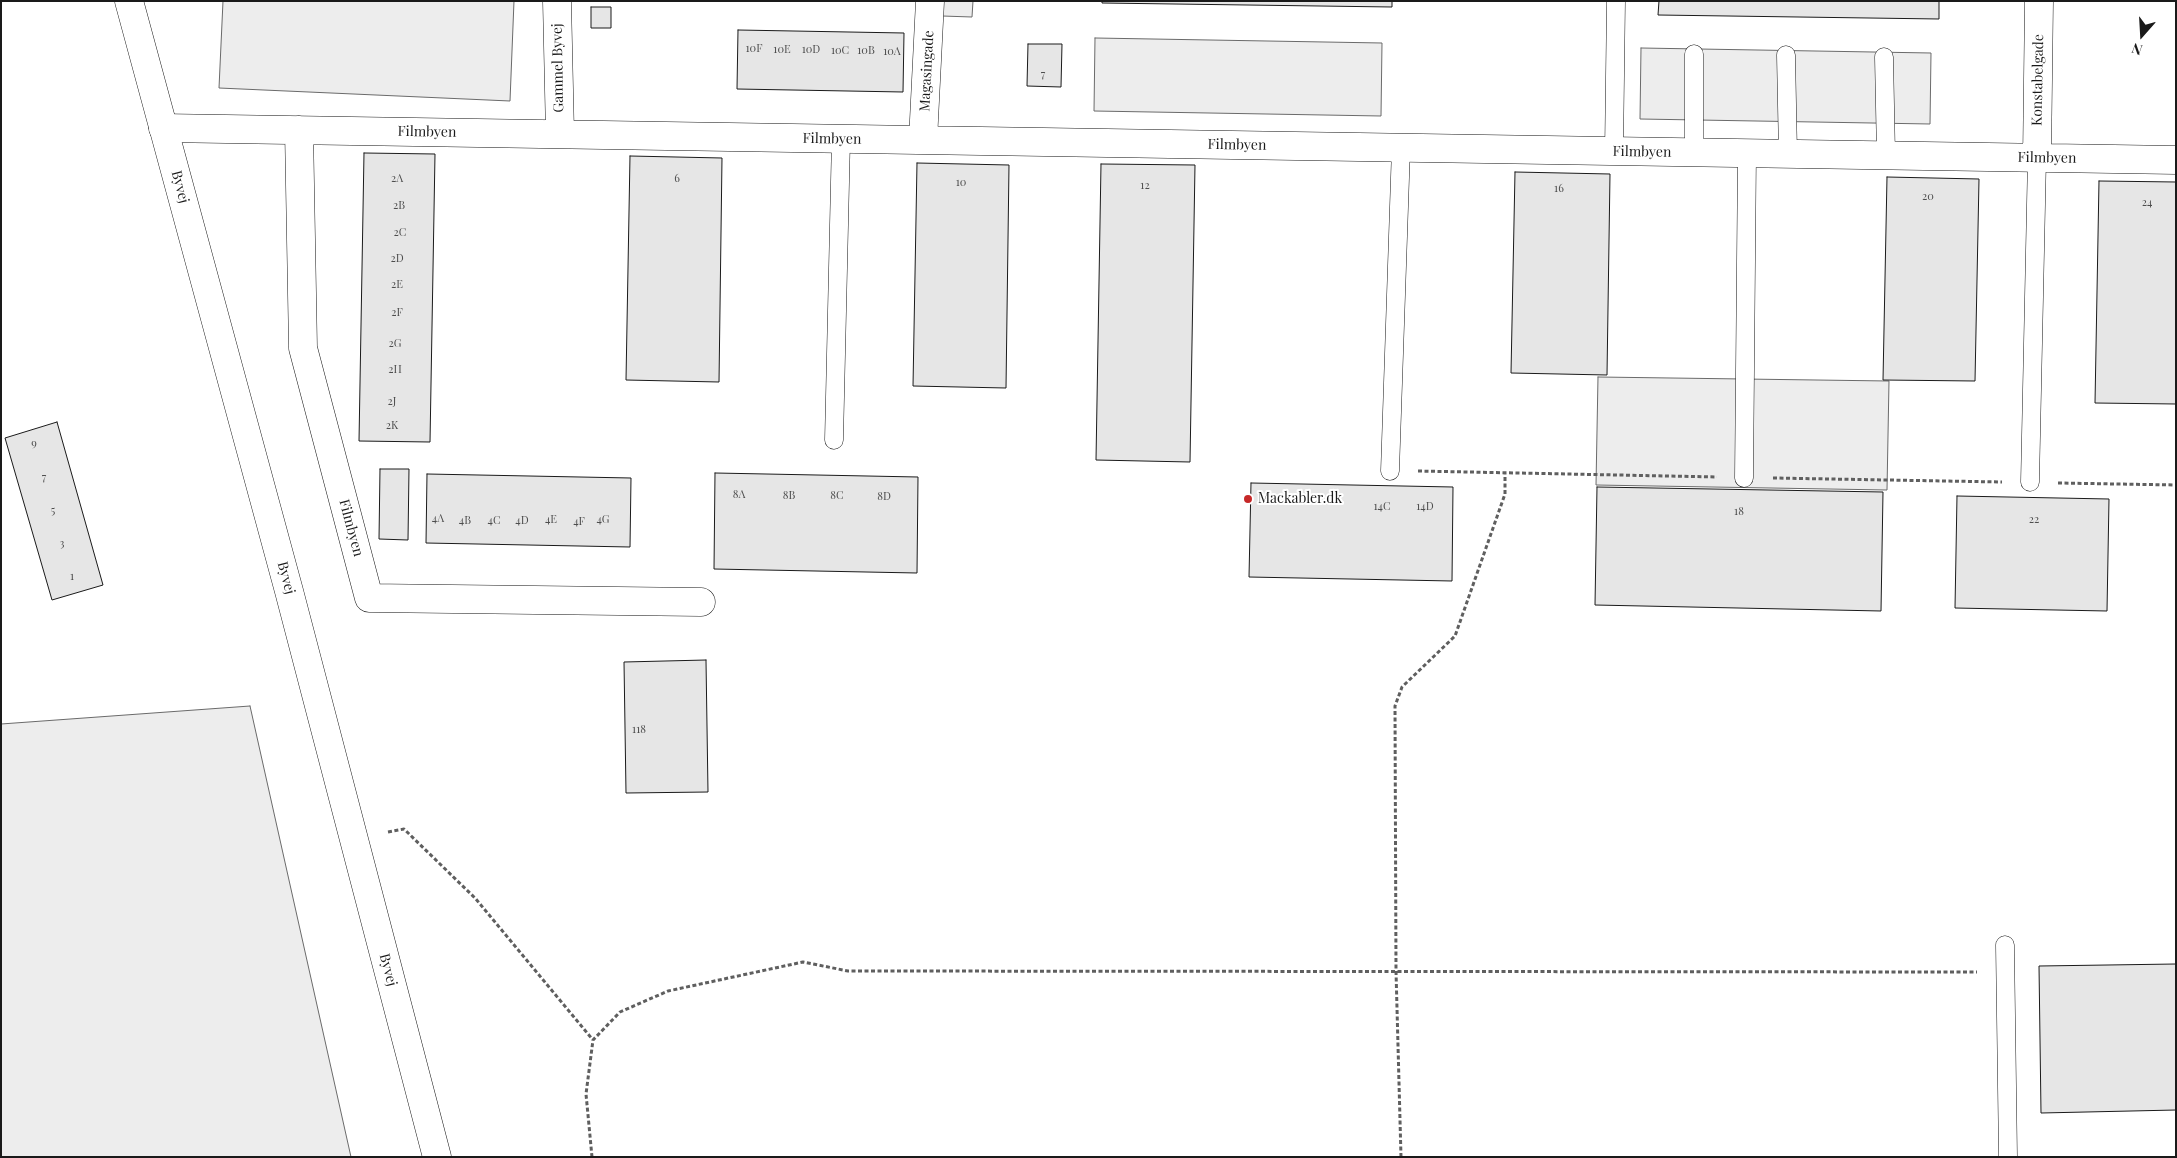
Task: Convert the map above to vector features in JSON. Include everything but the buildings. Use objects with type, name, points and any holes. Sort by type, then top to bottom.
[{"type":"street","name":"Byvej","points":[[129,1],[289,591],[437,1157]]},
{"type":"street","name":"Gammel Byvej","points":[[557,1],[560,134]]},
{"type":"street","name":"Magasingade","points":[[923,140],[930,1]]},
{"type":"street","name":"Konstabelgade","points":[[2037,158],[2039,1]]},
{"type":"street","name":"Filmbyen","points":[[163,128],[2176,160]]},
{"type":"street","name":"Filmbyen","points":[[298,130],[303,348],[369,598],[701,602]]},
{"type":"lane","points":[[1614,151],[1616,1]]},
{"type":"lane","points":[[1694,54],[1694,153]]},
{"type":"lane","points":[[1786,55],[1788,154]]},
{"type":"lane","points":[[1884,58],[1886,155]]},
{"type":"lane","points":[[834,440],[841,139]]},
{"type":"lane","points":[[1390,471],[1401,148]]},
{"type":"lane","points":[[1744,478],[1747,154]]},
{"type":"lane","points":[[2030,482],[2037,158]]},
{"type":"lane","points":[[2005,945],[2008,1157]]},
{"type":"path","points":[[1390,471],[2176,485]]},
{"type":"path","points":[[1401,1157],[1396,971],[1395,706],[1402,687],[1455,636],[1505,494],[1505,473]]},
{"type":"path","points":[[354,838],[404,830],[474,898],[593,1040]]},
{"type":"path","points":[[592,1157],[586,1094],[593,1040],[620,1012],[668,991],[804,962],[848,971],[2005,972]]},
{"type":"shaded area","points":[[223,1],[514,1],[510,101],[219,88]]},
{"type":"shaded area","points":[[943,1],[973,1],[972,17],[942,16]]},
{"type":"shaded area","points":[[1095,38],[1382,43],[1381,116],[1094,111]]},
{"type":"shaded area","points":[[1641,48],[1931,53],[1930,124],[1640,119]]},
{"type":"shaded area","points":[[1598,377],[1889,381],[1887,490],[1596,485]]},
{"type":"shaded area","points":[[250,706],[351,1157],[1,1157],[1,724]]},
{"type":"place","name":"Mackabler.dk","points":[[1248,499]]}]
